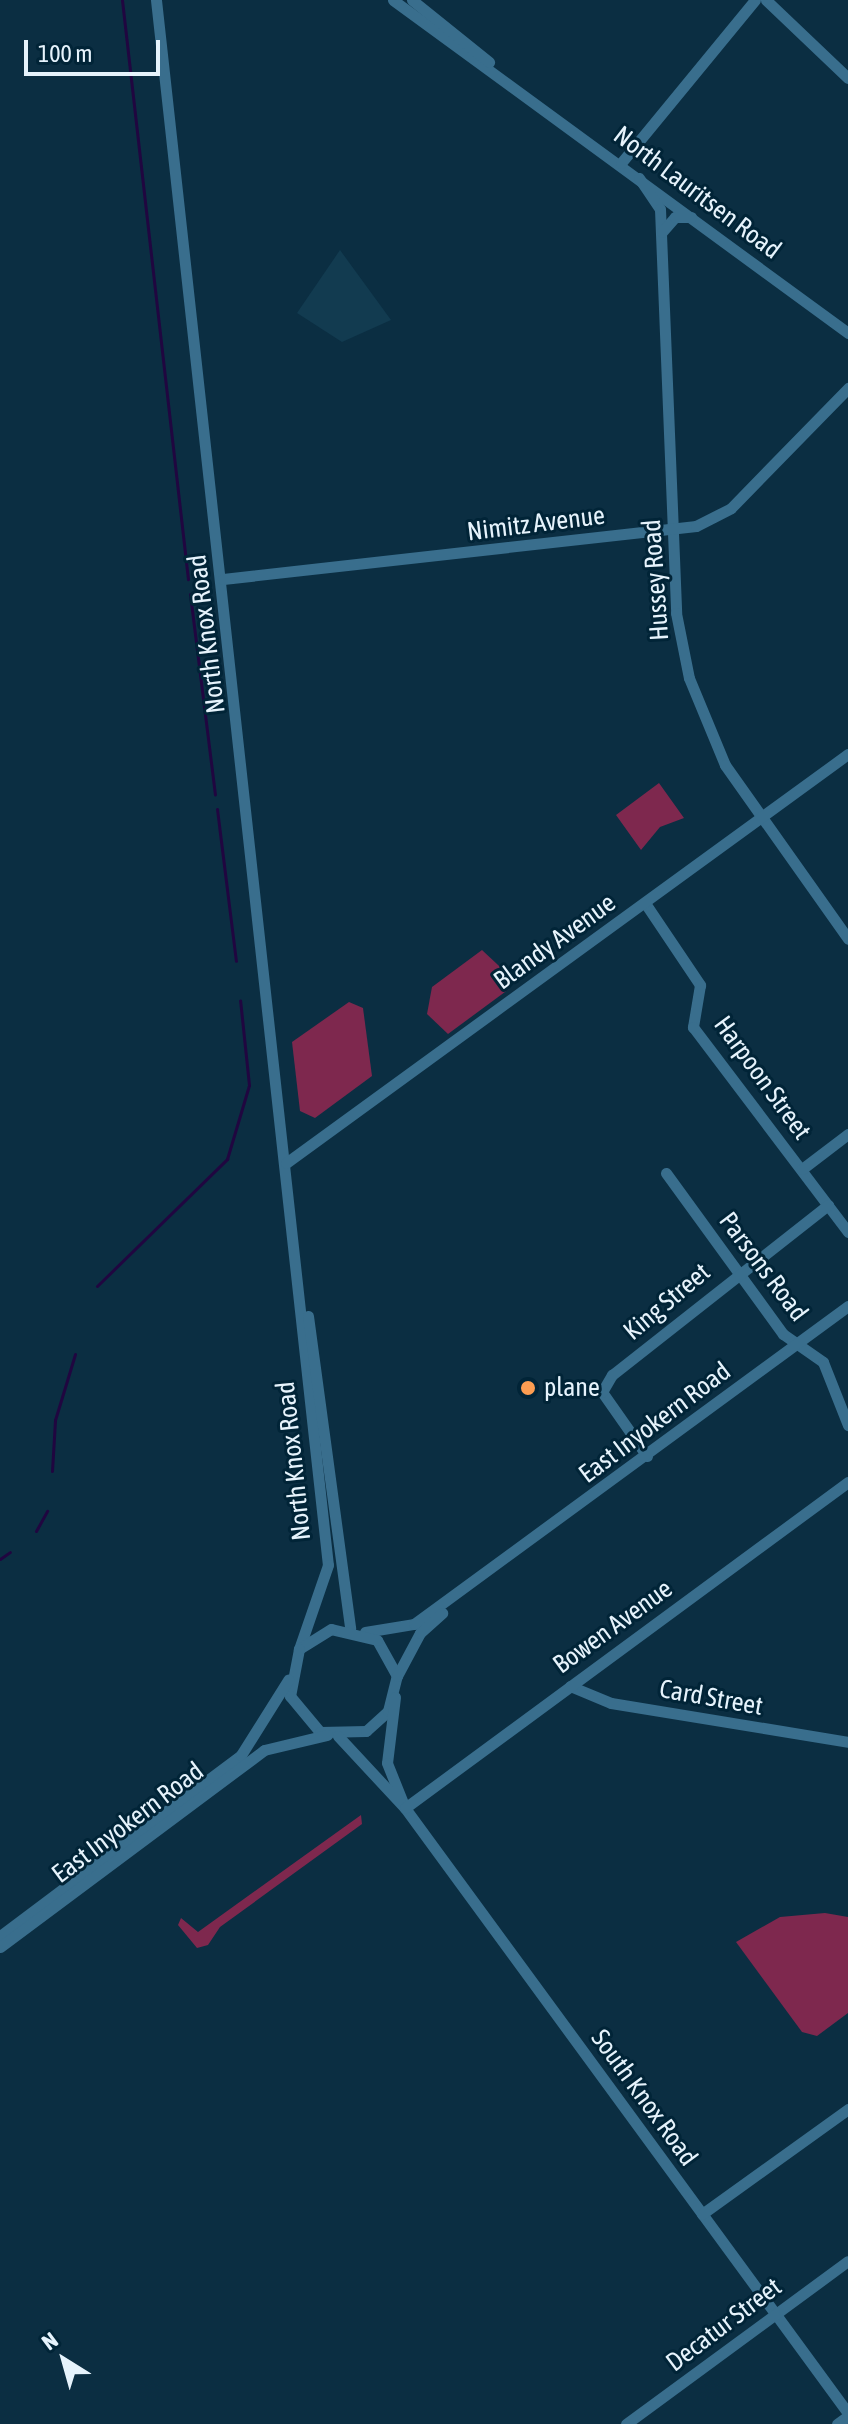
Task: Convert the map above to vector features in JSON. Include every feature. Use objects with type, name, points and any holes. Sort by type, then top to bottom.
[{"type":"street","name":"North Knox Road","points":[[156,0],[223,579],[328,1565],[299,1649]]},
{"type":"street","name":"North Lauritsen Road","points":[[393,0],[438,38],[520,89]]},
{"type":"street","name":"North Lauritsen Road","points":[[412,0],[520,89],[848,333]]},
{"type":"street","points":[[621,163],[755,0]]},
{"type":"street","points":[[766,0],[848,78]]},
{"type":"street","name":"Hussey Road","points":[[639,178],[660,209],[676,613],[689,678],[711,738],[761,818],[848,939]]},
{"type":"street","points":[[661,233],[675,217],[691,217]]},
{"type":"street","name":"Nimitz Avenue","points":[[223,579],[696,526],[731,508],[848,388]]},
{"type":"street","points":[[673,493],[680,516],[696,526]]},
{"type":"street","name":"Blandy Avenue","points":[[286,1163],[848,754]]},
{"type":"street","name":"Harpoon Street","points":[[645,903],[700,985],[693,1027],[848,1232]]},
{"type":"street","points":[[802,1169],[848,1134]]},
{"type":"street","name":"Parsons Road","points":[[666,1173],[737,1272],[797,1345],[823,1362],[848,1425]]},
{"type":"street","name":"King Street","points":[[647,1456],[602,1392],[612,1375],[737,1272],[828,1205]]},
{"type":"street","name":"North Knox Road","points":[[297,1263],[350,1628]]},
{"type":"street","name":"East Inyokern Road","points":[[365,1632],[406,1630],[488,1574],[848,1306]]},
{"type":"street","name":"Bowen Avenue","points":[[405,1808],[848,1482]]},
{"type":"street","name":"East Inyokern Road","points":[[397,1676],[420,1633],[488,1574]]},
{"type":"street","points":[[350,1628],[365,1632],[386,1650],[397,1676],[395,1697],[366,1731],[334,1734],[296,1711],[288,1680],[299,1649],[313,1636],[350,1628]]},
{"type":"street","name":"East Inyokern Road","points":[[0,1936],[241,1755],[288,1680]]},
{"type":"street","name":"Card Street","points":[[570,1686],[611,1703],[848,1742]]},
{"type":"street","name":"South Knox Road","points":[[395,1697],[387,1763],[405,1808]]},
{"type":"street","name":"East Inyokern Road","points":[[0,1947],[264,1750],[288,1738],[334,1734]]},
{"type":"street","name":"South Knox Road","points":[[334,1734],[360,1752],[405,1808],[848,2414]]},
{"type":"street","points":[[702,2214],[848,2109]]},
{"type":"street","name":"Decatur Street","points":[[626,2424],[848,2261]]},
{"type":"street","points":[[837,2424],[848,2414]]},
{"type":"shaded area","points":[[340,250],[391,320],[342,342],[297,313]]},
{"type":"shaded area","points":[[659,783],[684,818],[660,827],[641,850],[616,815]]},
{"type":"shaded area","points":[[482,950],[512,978],[509,989],[448,1034],[427,1014],[432,987]]},
{"type":"shaded area","points":[[349,1002],[363,1008],[372,1076],[315,1118],[300,1111],[292,1042]]},
{"type":"shaded area","points":[[361,1815],[362,1824],[220,1927],[208,1945],[197,1948],[178,1925],[181,1918],[198,1932]]},
{"type":"shaded area","points":[[825,1913],[848,1917],[848,2013],[817,2036],[802,2032],[736,1942],[780,1917]]},
{"type":"waterway","points":[[122,0],[188,579]]},
{"type":"waterway","points":[[190,594],[215,794]]},
{"type":"waterway","points":[[217,809],[236,961]]},
{"type":"waterway","points":[[97,1286],[227,1159],[249,1085],[240,1000]]},
{"type":"waterway","points":[[52,1471],[55,1420],[75,1354]]},
{"type":"waterway","points":[[36,1531],[47,1511]]},
{"type":"waterway","points":[[0,1559],[10,1552]]},
{"type":"place","name":"plane","points":[[528,1388]]}]
